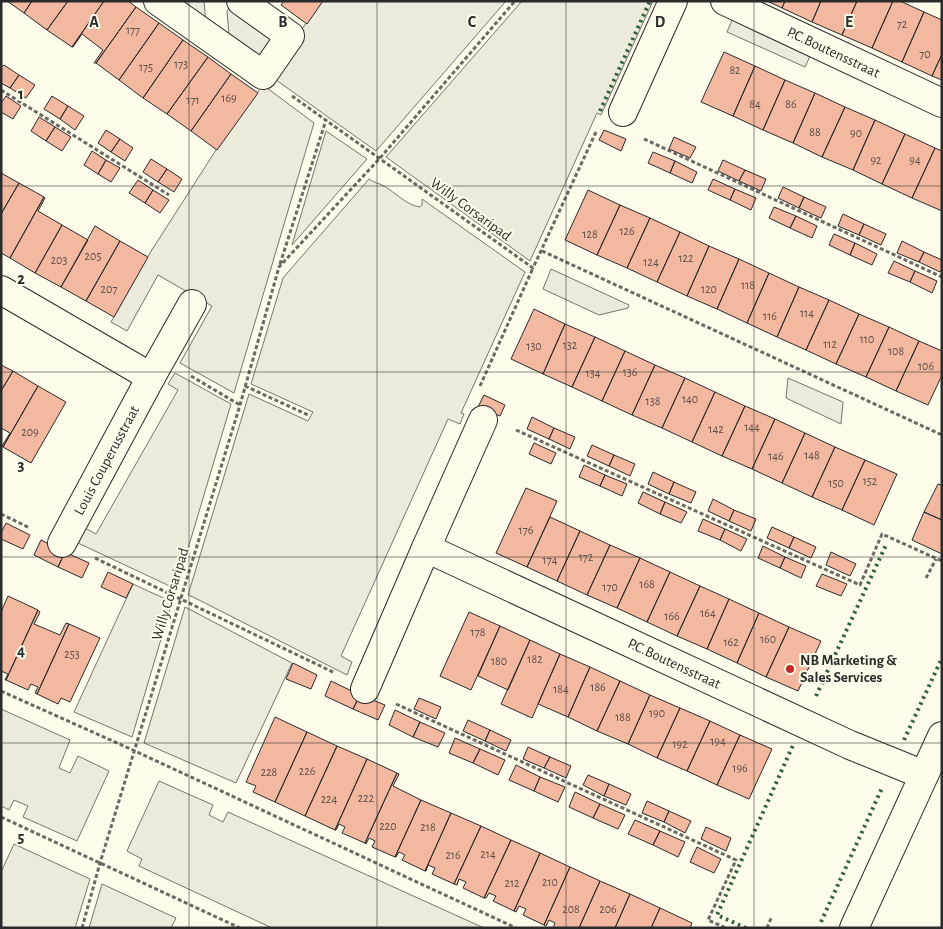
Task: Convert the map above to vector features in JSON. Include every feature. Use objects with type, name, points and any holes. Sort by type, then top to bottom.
[{"type":"street","points":[[158,1],[263,75],[290,36],[241,1]]},
{"type":"street","points":[[620,119],[673,1]]},
{"type":"street","name":"P.C.Boutensstraat","points":[[724,1],[942,103]]},
{"type":"street","points":[[1,290],[157,368]]},
{"type":"street","name":"Louis Couperusstraat","points":[[62,543],[192,304]]},
{"type":"street","points":[[365,689],[483,420]]},
{"type":"street","name":"P.C.Boutensstraat","points":[[426,548],[850,745],[924,775]]},
{"type":"street","points":[[854,928],[942,736]]},
{"type":"path","name":"Willy Corsaripad","points":[[280,267],[380,158],[515,1]]},
{"type":"path","name":"Willy Corsaripad","points":[[263,75],[533,268]]},
{"type":"path","points":[[1,90],[169,195]]},
{"type":"path","points":[[942,277],[620,119],[602,119],[469,411],[483,420],[498,421],[860,585],[882,534],[942,561]]},
{"type":"path","name":"Willy Corsaripad","points":[[82,928],[100,863],[326,120]]},
{"type":"path","points":[[542,251],[942,435]]},
{"type":"path","points":[[157,368],[240,405]]},
{"type":"path","points":[[245,386],[308,415]]},
{"type":"path","points":[[1,514],[338,674],[365,689],[736,860],[708,920],[726,928]]},
{"type":"path","points":[[926,578],[936,559]]},
{"type":"path","points":[[1,691],[135,751],[516,928]]},
{"type":"path","points":[[1,817],[240,928]]},
{"type":"path","points":[[767,928],[772,916]]},
{"type":"shaded area","points":[[175,1],[204,1],[206,25]]},
{"type":"shaded area","points":[[322,1],[506,1],[376,151],[269,75]]},
{"type":"shaded area","points":[[522,1],[653,1],[601,115],[597,113],[530,261],[386,157]]},
{"type":"shaded area","points":[[229,8],[279,43],[261,68],[230,46],[227,11]]},
{"type":"shaded area","points":[[733,18],[811,54],[805,67],[727,32]]},
{"type":"shaded area","points":[[263,85],[314,123],[234,393],[180,363],[212,306],[158,275],[127,331],[111,322],[148,256],[216,150]]},
{"type":"shaded area","points":[[326,131],[367,159],[292,245]]},
{"type":"shaded area","points":[[369,179],[384,186],[415,206],[420,207],[422,205],[422,199],[525,272],[461,413],[464,414],[460,424],[448,419],[341,656],[352,662],[347,675],[188,595],[249,394],[308,421],[313,412],[251,384],[283,278]]},
{"type":"shaded area","points":[[551,269],[629,305],[628,308],[599,315],[543,289]]},
{"type":"shaded area","points":[[175,373],[231,404],[176,589],[78,543],[85,528],[96,534],[178,390],[168,384]]},
{"type":"shaded area","points":[[788,378],[843,402],[841,424],[786,398]]},
{"type":"shaded area","points":[[133,584],[172,602],[132,737],[74,712]]},
{"type":"shaded area","points":[[185,607],[292,663],[236,783],[144,743]]},
{"type":"shaded area","points":[[1,709],[70,740],[59,768],[70,773],[78,756],[109,771],[77,841],[23,817],[28,806],[14,800],[9,810],[1,806]]},
{"type":"shaded area","points":[[159,781],[213,805],[209,815],[223,822],[228,812],[484,928],[272,928],[139,866],[142,859],[127,851]]},
{"type":"shaded area","points":[[14,844],[90,879],[75,928],[1,928],[1,872]]},
{"type":"shaded area","points":[[102,884],[176,918],[171,928],[89,928]]},
{"type":"building","points":[[7,1],[32,1],[24,13]]},
{"type":"building","points":[[32,1],[68,1],[47,30],[24,13]]},
{"type":"building","points":[[68,1],[104,1],[72,47],[47,30]]},
{"type":"building","points":[[104,1],[128,1],[136,7],[96,63],[94,63],[103,50],[82,34],[72,47]]},
{"type":"building","points":[[284,1],[323,1],[307,24],[281,5]]},
{"type":"building","points":[[767,1],[785,1],[782,8]]},
{"type":"building","points":[[785,1],[821,1],[812,22],[782,8]]},
{"type":"building","points":[[821,1],[857,1],[842,35],[812,22]]},
{"type":"building","points":[[857,1],[893,1],[872,48],[842,35]]},
{"type":"building","points":[[893,1],[900,1],[924,12],[902,62],[872,48]]},
{"type":"building","points":[[136,7],[159,23],[119,80],[96,63]]},
{"type":"building","points":[[924,12],[942,20],[942,54],[932,76],[902,62]]},
{"type":"building","points":[[159,23],[183,40],[143,98],[119,80]]},
{"type":"building","points":[[183,40],[208,57],[167,114],[143,98]]},
{"type":"building","points":[[724,52],[755,66],[733,116],[701,102]]},
{"type":"building","points":[[942,54],[942,80],[932,76]]},
{"type":"building","points":[[208,57],[231,74],[191,131],[167,114]]},
{"type":"building","points":[[4,65],[19,75],[10,88],[1,83],[1,68]]},
{"type":"building","points":[[755,66],[785,80],[763,130],[733,116]]},
{"type":"building","points":[[231,74],[258,93],[217,150],[191,131]]},
{"type":"building","points":[[19,75],[35,85],[26,98],[10,88]]},
{"type":"building","points":[[785,80],[815,93],[793,143],[763,130]]},
{"type":"building","points":[[815,93],[845,107],[822,157],[793,143]]},
{"type":"building","points":[[6,96],[21,106],[13,119],[1,112],[1,103]]},
{"type":"building","points":[[52,96],[68,106],[60,119],[44,109]]},
{"type":"building","points":[[68,106],[84,116],[75,130],[60,119]]},
{"type":"building","points":[[845,107],[875,120],[853,170],[822,157]]},
{"type":"building","points":[[39,117],[55,127],[46,141],[31,131]]},
{"type":"building","points":[[875,120],[905,134],[882,184],[853,170]]},
{"type":"building","points":[[55,127],[71,137],[62,151],[46,141]]},
{"type":"building","points":[[106,130],[120,139],[111,152],[98,143]]},
{"type":"building","points":[[604,130],[626,139],[621,151],[599,140]]},
{"type":"building","points":[[905,134],[935,148],[912,198],[882,184]]},
{"type":"building","points":[[674,137],[696,147],[690,158],[669,149]]},
{"type":"building","points":[[120,139],[133,148],[125,161],[111,152]]},
{"type":"building","points":[[935,148],[942,151],[942,211],[912,198]]},
{"type":"building","points":[[92,151],[106,160],[98,174],[84,165]]},
{"type":"building","points":[[653,152],[675,161],[670,173],[648,163]]},
{"type":"building","points":[[151,159],[167,169],[158,182],[143,172]]},
{"type":"building","points":[[106,160],[120,168],[111,182],[98,174]]},
{"type":"building","points":[[723,160],[745,170],[739,181],[718,171]]},
{"type":"building","points":[[675,161],[697,172],[692,183],[670,173]]},
{"type":"building","points":[[167,169],[182,179],[174,192],[158,182]]},
{"type":"building","points":[[745,170],[766,179],[761,191],[739,181]]},
{"type":"building","points":[[1,173],[19,183],[1,214]]},
{"type":"building","points":[[713,179],[735,189],[730,200],[708,190]]},
{"type":"building","points":[[138,180],[153,190],[145,203],[129,193]]},
{"type":"building","points":[[19,183],[44,197],[10,258],[1,253],[1,214]]},
{"type":"building","points":[[783,187],[804,197],[799,208],[778,198]]},
{"type":"building","points":[[735,189],[756,198],[751,210],[730,200]]},
{"type":"building","points":[[153,190],[169,200],[160,213],[145,203]]},
{"type":"building","points":[[588,190],[620,205],[597,255],[565,240]]},
{"type":"building","points":[[44,197],[38,211],[62,225],[35,273],[10,258]]},
{"type":"building","points":[[804,197],[826,207],[821,218],[799,208]]},
{"type":"building","points":[[620,205],[650,218],[627,268],[597,255]]},
{"type":"building","points":[[774,207],[796,216],[790,228],[769,218]]},
{"type":"building","points":[[843,214],[864,224],[859,235],[838,226]]},
{"type":"building","points":[[796,216],[817,226],[812,238],[790,228]]},
{"type":"building","points":[[650,218],[680,232],[657,282],[627,268]]},
{"type":"building","points":[[864,224],[886,234],[881,245],[859,235]]},
{"type":"building","points":[[62,225],[88,240],[61,287],[35,273]]},
{"type":"building","points":[[95,226],[120,241],[86,301],[61,287]]},
{"type":"building","points":[[680,232],[709,246],[687,296],[657,282]]},
{"type":"building","points":[[834,234],[855,243],[850,255],[829,245]]},
{"type":"building","points":[[120,241],[148,257],[114,317],[86,301]]},
{"type":"building","points":[[902,241],[924,252],[919,262],[897,253]]},
{"type":"building","points":[[855,243],[877,254],[872,265],[850,255]]},
{"type":"building","points":[[709,246],[739,259],[717,309],[687,296]]},
{"type":"building","points":[[924,252],[942,260],[940,272],[919,262]]},
{"type":"building","points":[[739,259],[769,273],[747,323],[717,309]]},
{"type":"building","points":[[894,261],[915,271],[910,282],[888,273]]},
{"type":"building","points":[[915,271],[937,281],[932,293],[910,282]]},
{"type":"building","points":[[769,273],[799,287],[777,337],[747,323]]},
{"type":"building","points":[[799,287],[829,300],[806,350],[777,337]]},
{"type":"building","points":[[829,300],[859,314],[836,364],[806,350]]},
{"type":"building","points":[[534,309],[565,324],[543,374],[511,359]]},
{"type":"building","points":[[859,314],[889,327],[866,377],[836,364]]},
{"type":"building","points":[[565,324],[595,337],[572,387],[543,374]]},
{"type":"building","points":[[889,327],[919,341],[896,391],[866,377]]},
{"type":"building","points":[[595,337],[625,351],[602,401],[572,387]]},
{"type":"building","points":[[919,341],[942,351],[942,375],[928,405],[896,391]]},
{"type":"building","points":[[625,351],[655,365],[632,415],[602,401]]},
{"type":"building","points":[[1,365],[13,371],[1,391]]},
{"type":"building","points":[[655,365],[685,378],[662,428],[632,415]]},
{"type":"building","points":[[13,371],[38,386],[3,447],[10,433],[1,428],[1,391]]},
{"type":"building","points":[[685,378],[715,392],[692,442],[662,428]]},
{"type":"building","points":[[38,386],[66,402],[31,463],[3,447]]},
{"type":"building","points":[[715,392],[745,406],[722,456],[692,442]]},
{"type":"building","points":[[484,395],[505,405],[500,416],[478,407]]},
{"type":"building","points":[[745,406],[775,419],[752,469],[722,456]]},
{"type":"building","points":[[532,417],[554,428],[549,439],[527,429]]},
{"type":"building","points":[[775,419],[805,433],[782,483],[752,469]]},
{"type":"building","points":[[554,428],[575,437],[570,449],[549,439]]},
{"type":"building","points":[[805,433],[835,447],[812,497],[782,483]]},
{"type":"building","points":[[534,443],[556,453],[551,464],[529,454]]},
{"type":"building","points":[[592,445],[614,455],[609,466],[587,456]]},
{"type":"building","points":[[835,447],[865,460],[842,510],[812,497]]},
{"type":"building","points":[[614,455],[635,464],[630,476],[609,466]]},
{"type":"building","points":[[865,460],[897,474],[874,525],[842,510]]},
{"type":"building","points":[[584,465],[605,475],[600,486],[579,477]]},
{"type":"building","points":[[653,472],[674,482],[669,494],[648,484]]},
{"type":"building","points":[[605,475],[627,484],[622,496],[600,486]]},
{"type":"building","points":[[674,482],[696,492],[691,503],[669,494]]},
{"type":"building","points":[[938,484],[942,485],[942,520],[924,512]]},
{"type":"building","points":[[526,488],[557,501],[527,567],[496,553]]},
{"type":"building","points":[[643,492],[665,502],[660,514],[638,503]]},
{"type":"building","points":[[713,499],[734,510],[729,521],[708,511]]},
{"type":"building","points":[[665,502],[687,512],[681,523],[660,514]]},
{"type":"building","points":[[734,510],[756,519],[751,531],[729,521]]},
{"type":"building","points":[[924,512],[942,520],[942,554],[912,540]]},
{"type":"building","points":[[550,517],[580,531],[557,581],[527,567]]},
{"type":"building","points":[[703,519],[725,529],[720,540],[698,531]]},
{"type":"building","points":[[6,523],[30,535],[23,549],[1,539],[1,533]]},
{"type":"building","points":[[772,527],[794,537],[789,548],[767,538]]},
{"type":"building","points":[[725,529],[747,539],[741,551],[720,540]]},
{"type":"building","points":[[580,531],[610,545],[587,595],[557,581]]},
{"type":"building","points":[[794,537],[816,547],[811,558],[789,548]]},
{"type":"building","points":[[41,540],[65,552],[58,567],[34,555]]},
{"type":"building","points":[[610,545],[640,558],[617,608],[587,595]]},
{"type":"building","points":[[763,546],[785,557],[780,568],[758,558]]},
{"type":"building","points":[[65,552],[89,563],[82,578],[58,567]]},
{"type":"building","points":[[831,552],[856,564],[850,576],[826,565]]},
{"type":"building","points":[[785,557],[806,566],[801,578],[780,568]]},
{"type":"building","points":[[640,558],[670,572],[647,622],[617,608]]},
{"type":"building","points":[[108,572],[133,584],[126,598],[101,587]]},
{"type":"building","points":[[670,572],[700,586],[677,636],[647,622]]},
{"type":"building","points":[[822,574],[847,584],[841,596],[816,586]]},
{"type":"building","points":[[700,586],[729,599],[707,649],[677,636]]},
{"type":"building","points":[[8,596],[38,610],[6,680],[5,680],[8,674],[1,671],[1,612]]},
{"type":"building","points":[[729,599],[759,613],[737,663],[707,649]]},
{"type":"building","points":[[38,610],[40,612],[34,624],[60,635],[66,623],[69,624],[37,694],[35,693],[38,687],[31,684],[28,690],[6,680]]},
{"type":"building","points":[[469,612],[500,626],[471,690],[440,676]]},
{"type":"building","points":[[759,613],[789,627],[766,677],[737,663]]},
{"type":"building","points":[[69,624],[100,638],[70,702],[61,698],[58,704],[37,694]]},
{"type":"building","points":[[500,626],[530,640],[508,690],[478,676]]},
{"type":"building","points":[[789,627],[821,641],[798,691],[766,677]]},
{"type":"building","points":[[530,640],[560,654],[532,718],[501,704]]},
{"type":"building","points":[[560,654],[590,667],[568,717],[538,704]]},
{"type":"building","points":[[293,663],[317,675],[311,689],[286,679]]},
{"type":"building","points":[[590,667],[620,681],[597,731],[568,717]]},
{"type":"building","points":[[331,681],[360,695],[353,709],[325,696]]},
{"type":"building","points":[[620,681],[650,695],[628,744],[597,731]]},
{"type":"building","points":[[360,695],[385,705],[378,720],[353,709]]},
{"type":"building","points":[[650,695],[680,708],[657,758],[628,744]]},
{"type":"building","points":[[419,698],[441,707],[436,719],[414,709]]},
{"type":"building","points":[[680,708],[710,721],[687,771],[657,758]]},
{"type":"building","points":[[395,710],[420,722],[413,737],[389,725]]},
{"type":"building","points":[[275,717],[307,732],[275,802],[253,792],[256,786],[246,782]]},
{"type":"building","points":[[468,720],[490,730],[485,741],[463,731]]},
{"type":"building","points":[[710,721],[740,735],[717,785],[687,771]]},
{"type":"building","points":[[420,722],[445,733],[438,747],[413,737]]},
{"type":"building","points":[[490,730],[511,740],[506,751],[485,741]]},
{"type":"building","points":[[307,732],[337,746],[305,816],[275,802]]},
{"type":"building","points":[[740,735],[772,749],[749,799],[717,785]]},
{"type":"building","points":[[455,738],[480,749],[473,763],[449,753]]},
{"type":"building","points":[[337,746],[367,759],[335,830],[305,816]]},
{"type":"building","points":[[528,747],[550,757],[544,768],[523,759]]},
{"type":"building","points":[[480,749],[505,760],[498,775],[473,763]]},
{"type":"building","points":[[550,757],[571,766],[566,778],[544,768]]},
{"type":"building","points":[[367,759],[397,773],[365,843],[342,833],[345,827],[339,824],[335,830]]},
{"type":"building","points":[[516,765],[540,777],[534,791],[509,780]]},
{"type":"building","points":[[397,773],[399,774],[393,786],[421,800],[395,857],[372,847],[375,841],[369,838],[365,843]]},
{"type":"building","points":[[588,775],[609,784],[604,796],[583,785]]},
{"type":"building","points":[[540,777],[565,787],[558,802],[534,791]]},
{"type":"building","points":[[609,784],[631,794],[626,805],[604,796]]},
{"type":"building","points":[[575,792],[600,804],[593,818],[569,807]]},
{"type":"building","points":[[421,800],[451,813],[425,871],[402,860],[405,855],[399,852],[395,857]]},
{"type":"building","points":[[647,801],[669,811],[664,822],[642,813]]},
{"type":"building","points":[[600,804],[625,815],[618,829],[593,818]]},
{"type":"building","points":[[669,811],[691,821],[685,833],[664,822]]},
{"type":"building","points":[[451,813],[481,826],[454,884],[432,874],[435,868],[428,865],[425,871]]},
{"type":"building","points":[[635,820],[660,831],[653,845],[628,834]]},
{"type":"building","points":[[481,826],[511,840],[484,898],[463,888],[466,882],[459,879],[457,885],[454,884]]},
{"type":"building","points":[[706,827],[731,838],[726,851],[701,839]]},
{"type":"building","points":[[660,831],[685,842],[678,857],[653,845]]},
{"type":"building","points":[[511,840],[540,853],[514,911],[493,901],[496,896],[489,893],[484,898]]},
{"type":"building","points":[[697,847],[721,859],[714,873],[690,862]]},
{"type":"building","points":[[540,853],[570,867],[544,925],[523,915],[526,909],[519,906],[516,912],[514,911]]},
{"type":"building","points":[[570,867],[600,881],[579,928],[553,928],[555,923],[549,920],[546,926],[544,925]]},
{"type":"building","points":[[600,881],[630,894],[615,928],[579,928]]},
{"type":"building","points":[[630,894],[660,908],[651,928],[615,928]]},
{"type":"building","points":[[660,908],[692,923],[690,928],[651,928]]},
{"type":"hedge","points":[[600,111],[650,1]]},
{"type":"hedge","points":[[816,696],[886,545]]},
{"type":"hedge","points":[[904,740],[942,658]]},
{"type":"hedge","points":[[746,928],[717,915],[794,743]]},
{"type":"hedge","points":[[821,922],[882,788]]},
{"type":"place","name":"NB Marketing & Sales Services","points":[[790,669]]}]
